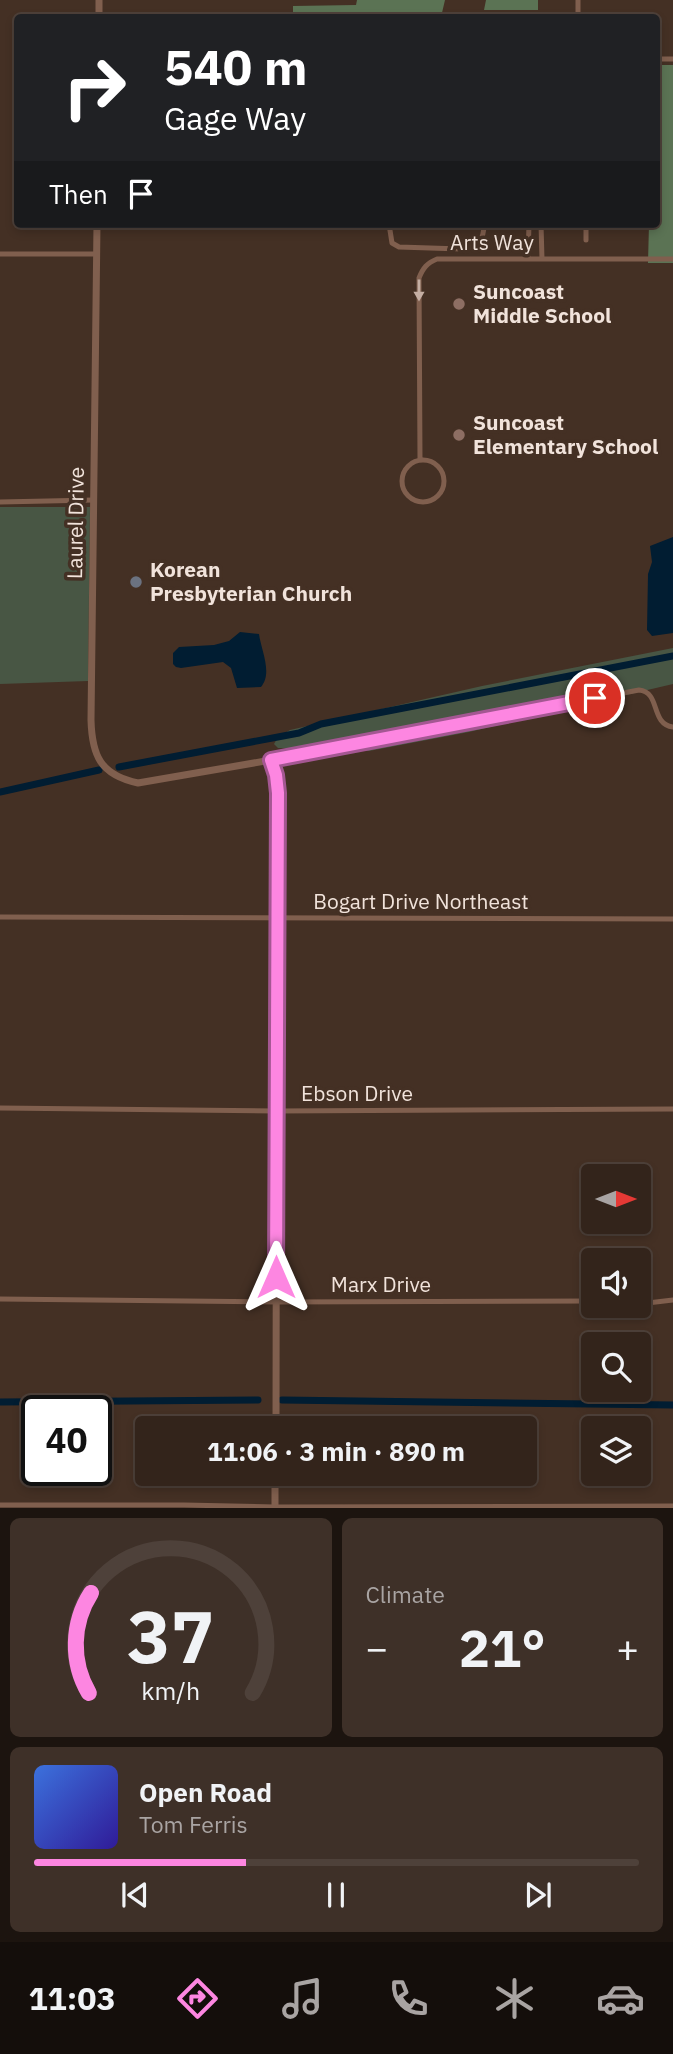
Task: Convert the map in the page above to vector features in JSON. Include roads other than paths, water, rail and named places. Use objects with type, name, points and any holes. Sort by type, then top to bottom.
[{"type":"street","name":"Laurel Drive","points":[[97,228],[92,744],[103,766],[116,776],[138,783],[271,760]]},
{"type":"street","points":[[390,228],[392,243],[399,247],[461,249],[472,248],[478,244],[482,239],[483,228]]},
{"type":"street","points":[[528,259],[529,228]]},
{"type":"street","points":[[541,228],[542,259]]},
{"type":"street","points":[[586,228],[586,240]]},
{"type":"street","points":[[0,254],[97,254]]},
{"type":"street","name":"Arts Way","points":[[420,460],[419,278],[422,269],[437,259],[673,259]]},
{"type":"street","points":[[420,460],[433,463],[442,472],[444,479],[437,497],[425,502],[411,499],[402,487],[403,472],[413,462],[420,460]]},
{"type":"street","points":[[0,502],[94,500]]},
{"type":"street","points":[[276,1416],[277,784],[271,760],[639,690],[651,695],[660,721],[665,726],[673,727]]},
{"type":"street","name":"Bogart Drive Northeast","points":[[0,918],[673,919]]},
{"type":"street","name":"Ebson Drive","points":[[0,1108],[276,1111],[673,1110]]},
{"type":"street","name":"Marx Drive","points":[[0,1299],[581,1301]]},
{"type":"street","points":[[651,1303],[673,1300]]},
{"type":"street","points":[[275,1486],[275,1508]]},
{"type":"street","points":[[0,1505],[275,1508],[673,1506]]},
{"type":"water","points":[[673,537],[673,633],[652,636],[647,630],[648,574],[652,562],[650,546]]},
{"type":"water","points":[[240,632],[259,634],[266,668],[261,687],[237,688],[231,668],[223,662],[181,668],[173,664],[173,653],[179,647],[214,645],[229,641]]},
{"type":"waterway","points":[[119,767],[299,733],[321,724],[673,656]]},
{"type":"waterway","points":[[0,792],[99,770]]},
{"type":"waterway","points":[[0,1402],[258,1400]]},
{"type":"waterway","points":[[282,1400],[673,1405]]},
{"type":"place","name":"Suncoast Middle School","points":[[459,304]]},
{"type":"place","name":"Suncoast Elementary School","points":[[459,435]]},
{"type":"place","name":"Korean Presbyterian Church","points":[[136,582]]}]
